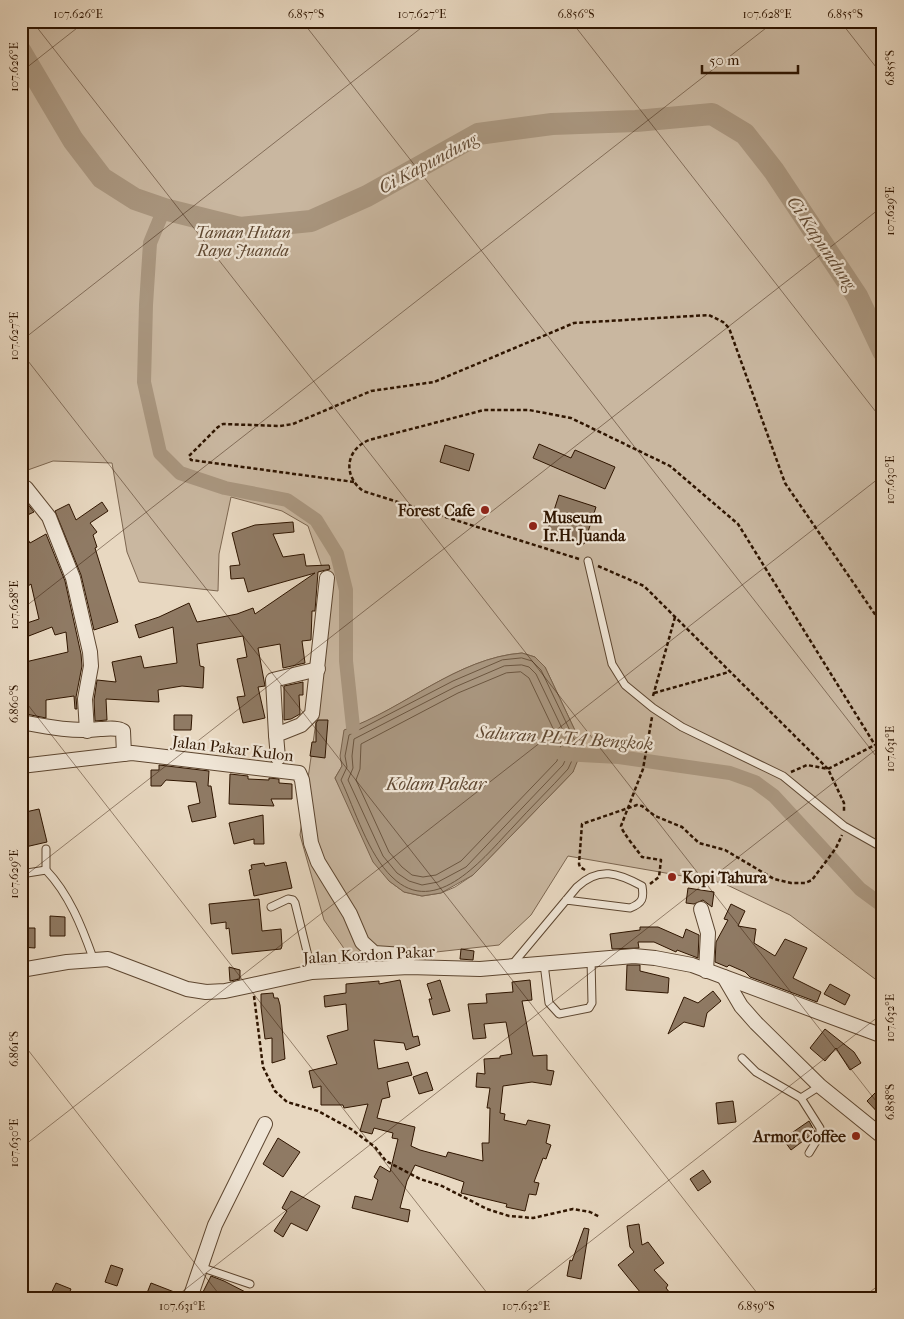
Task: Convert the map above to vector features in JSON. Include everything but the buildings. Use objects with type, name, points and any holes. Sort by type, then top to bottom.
[{"type":"street","points":[[26,488],[49,517],[73,578],[90,652],[91,666],[85,699],[87,731]]},
{"type":"street","points":[[276,735],[301,725],[312,714],[327,578]]},
{"type":"street","points":[[278,758],[272,680],[318,669]]},
{"type":"street","points":[[21,722],[58,730],[87,731],[118,728],[123,731],[128,754],[21,766]]},
{"type":"street","name":"Jalan Pakar Kulon","points":[[128,754],[299,773],[302,780],[311,843],[318,862],[350,914],[362,942],[374,953],[404,955],[409,967]]},
{"type":"street","points":[[701,909],[708,933],[706,971]]},
{"type":"street","name":"Jalan Kordon Pakar","points":[[21,970],[93,958],[117,961],[187,989],[216,992],[312,972],[409,967],[470,969],[592,959],[655,958],[692,965],[883,1036]]},
{"type":"street","points":[[724,978],[741,1006],[756,1023],[820,1086],[883,1137]]},
{"type":"street","points":[[190,1298],[222,1210],[265,1124]]},
{"type":"lane","points":[[588,561],[612,664],[625,685],[653,708],[682,726],[783,776],[844,826],[883,848]]},
{"type":"lane","points":[[46,848],[46,870],[55,879],[74,910],[93,958]]},
{"type":"lane","points":[[21,874],[46,870]]},
{"type":"lane","points":[[510,966],[566,900],[585,880],[596,874],[619,874],[642,886],[644,898],[639,905],[630,908],[566,900]]},
{"type":"lane","points":[[271,907],[288,899],[295,903],[312,972]]},
{"type":"lane","points":[[544,964],[549,1003],[559,1014],[589,1008],[592,1003],[592,959]]},
{"type":"lane","points":[[742,1058],[756,1072],[801,1098],[820,1128],[820,1135],[809,1153]]},
{"type":"lane","points":[[801,1098],[820,1086]]},
{"type":"lane","points":[[200,1267],[250,1284]]},
{"type":"path","points":[[354,482],[191,460],[189,456],[218,427],[224,424],[280,426],[293,424],[371,391],[434,382],[574,323],[709,315],[723,322],[729,328],[790,491],[883,626]]},
{"type":"path","points":[[596,874],[580,867],[582,824],[630,807],[642,806],[655,816],[682,827],[699,842],[725,850],[774,879],[805,883],[812,880],[841,840],[844,826],[844,804],[828,769],[644,586],[588,561],[561,555],[363,491],[354,482],[349,470],[350,459],[355,449],[363,443],[484,410],[529,410],[571,418],[670,466],[738,524],[875,745]]},
{"type":"path","points":[[675,617],[654,694],[729,672]]},
{"type":"path","points":[[642,886],[653,884],[659,877],[662,864],[658,859],[642,857],[635,844],[622,832],[621,826],[630,807],[643,769],[648,745]]},
{"type":"path","points":[[783,776],[808,765],[828,769],[875,745],[883,747]]},
{"type":"path","points":[[253,985],[263,1067],[275,1091],[287,1102],[325,1114],[351,1129],[362,1139],[376,1147],[386,1161],[487,1209],[526,1219],[573,1209],[590,1212],[600,1217]]},
{"type":"green space","name":"Taman Hutan Raya Juanda","points":[[21,21],[883,21],[883,985],[790,915],[723,883],[568,856],[531,915],[499,945],[418,954],[355,964],[324,920],[300,835],[326,651],[328,585],[308,526],[282,511],[231,497],[219,554],[218,591],[139,582],[127,552],[112,463],[53,461],[25,471],[21,469]],"holes":[[[522,653],[535,657],[545,667],[580,741],[573,772],[473,875],[455,887],[441,893],[422,896],[404,892],[389,881],[335,778],[342,766],[345,730],[367,721],[475,664],[498,657]]]},
{"type":"water","name":"Kolam Pakar","points":[[522,653],[535,657],[545,667],[580,741],[580,755],[573,772],[473,875],[441,893],[422,896],[404,892],[389,881],[373,862],[335,778],[342,766],[340,756],[344,730],[388,710],[475,664],[498,657]]},
{"type":"waterway","name":"Ci Kapundung","points":[[21,52],[73,140],[102,178],[135,199],[164,209],[240,228],[311,221],[367,196],[478,134],[552,124],[636,121],[712,114],[745,134],[774,171],[857,296],[883,351]]},
{"type":"waterway","points":[[164,209],[150,243],[144,382],[160,453],[180,473],[225,488],[287,500],[316,520],[337,554],[346,590],[346,661],[353,727]]},
{"type":"waterway","name":"Saluran PLTA Bengkok","points":[[562,754],[619,757],[730,773],[755,782],[774,796],[860,889],[883,906]]},
{"type":"place","name":"Forest Cafe","points":[[485,510]]},
{"type":"place","name":"Museum Ir.H. Juanda","points":[[533,526]]},
{"type":"place","name":"Kopi Tahura","points":[[672,877]]},
{"type":"place","name":"Armor Coffee","points":[[856,1136]]}]
